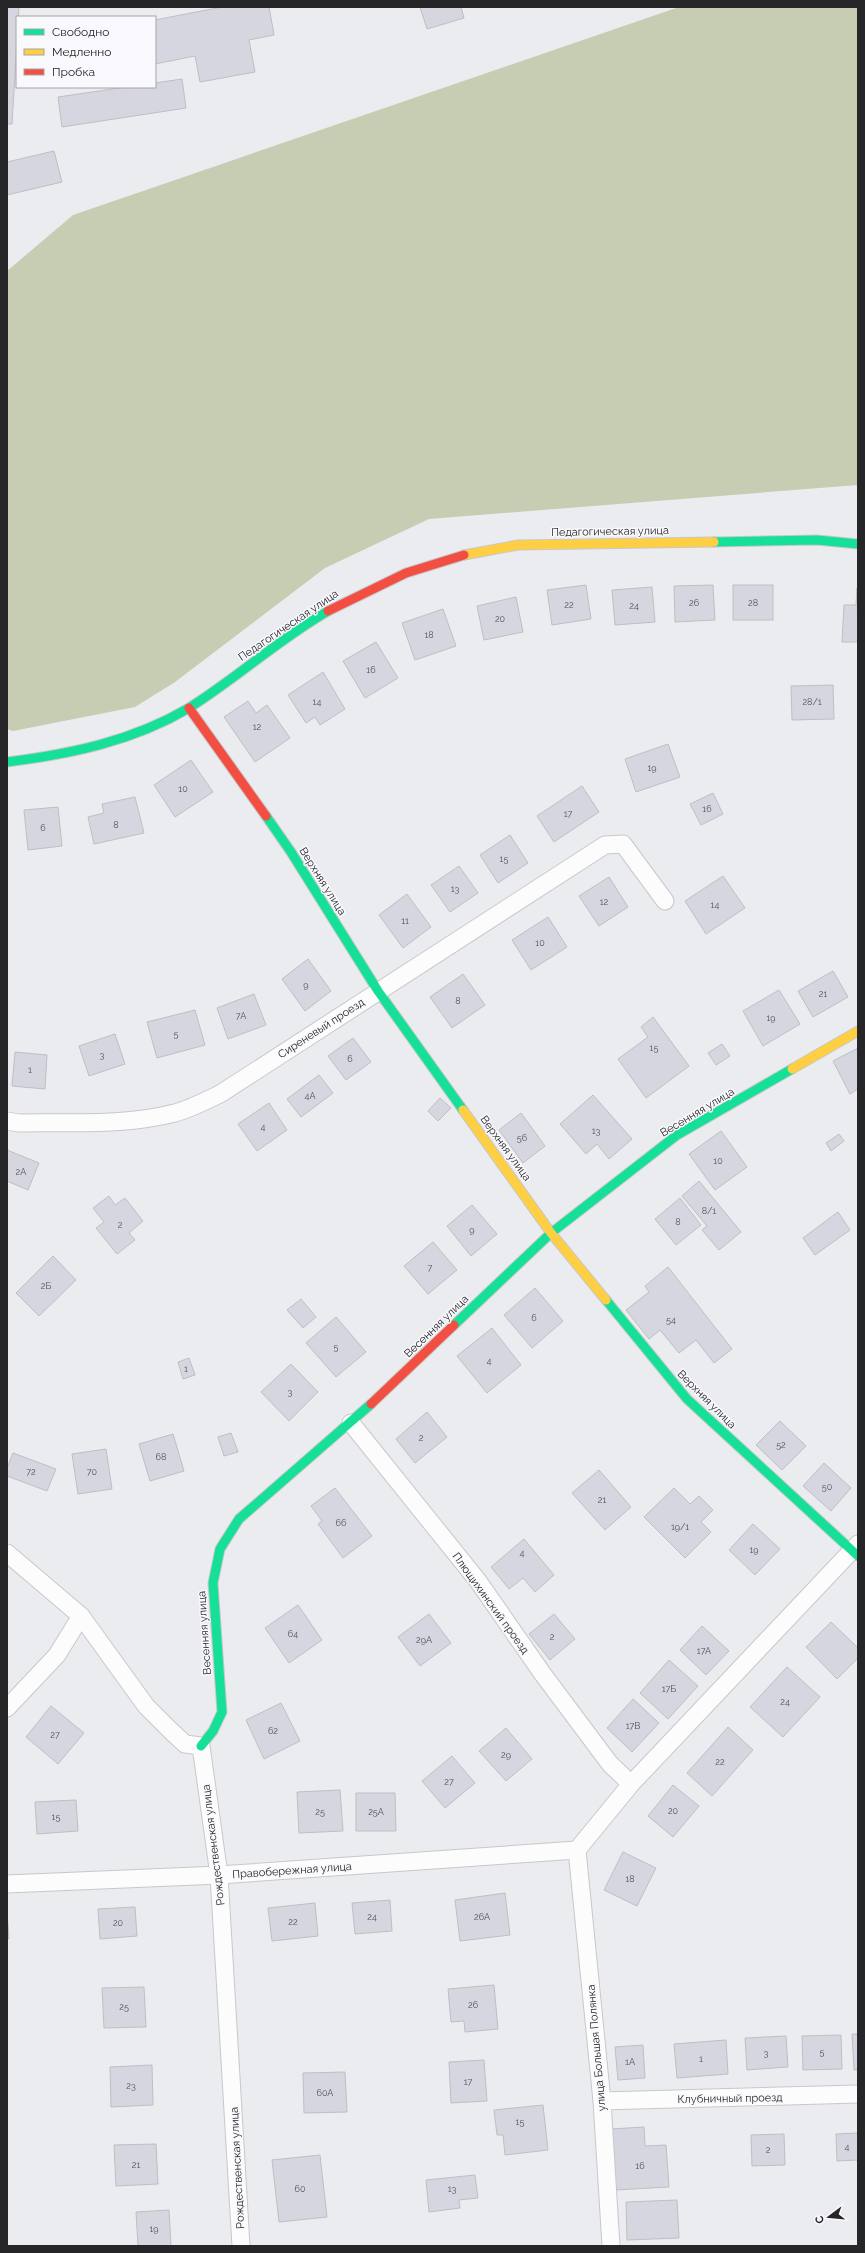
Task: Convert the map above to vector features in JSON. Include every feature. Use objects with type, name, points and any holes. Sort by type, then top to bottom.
[{"type":"street","name":"Педагогическая улица","points":[[7,762],[61,755],[111,744],[149,728],[189,708],[343,602],[416,568],[480,552],[518,545],[817,540],[858,544]]},
{"type":"street","name":"Верхняя улица","points":[[189,708],[291,852],[378,991],[551,1233],[687,1399],[856,1550]]},
{"type":"street","name":"Сиреневый проезд","points":[[7,1121],[19,1123],[127,1121],[176,1113],[220,1094],[605,845],[623,844],[665,901]]},
{"type":"street","name":"Весенняя улица","points":[[201,1746],[213,1731],[222,1712],[213,1583],[220,1549],[239,1519],[351,1423],[551,1233],[677,1135],[858,1031]]},
{"type":"street","name":"Плющихинский проезд","points":[[351,1423],[478,1581],[542,1673],[606,1759],[631,1784]]},
{"type":"street","points":[[577,1850],[631,1784],[856,1550]]},
{"type":"street","points":[[7,1552],[81,1616],[146,1706],[185,1744],[201,1746]]},
{"type":"street","points":[[7,1708],[57,1655],[81,1616]]},
{"type":"street","name":"Рождественская улица","points":[[201,1746],[219,1875],[241,2246]]},
{"type":"street","name":"Правобережная улица","points":[[7,1884],[219,1875],[577,1850]]},
{"type":"street","name":"улица Большая Полянка","points":[[577,1850],[602,2101],[611,2246]]},
{"type":"street","name":"Клубничный проезд","points":[[602,2101],[858,2094]]},
{"type":"green space","points":[[679,7],[858,7],[858,485],[429,519],[325,568],[175,682],[135,707],[13,731],[7,729],[7,271],[73,215]]},
{"type":"building","points":[[7,7],[19,7],[18,16],[16,16],[16,57],[12,124],[7,124]]},
{"type":"building","points":[[222,7],[269,7],[274,35],[249,40],[255,72],[200,82],[195,56],[156,64],[156,20]]},
{"type":"building","points":[[420,7],[461,7],[464,18],[427,29]]},
{"type":"building","points":[[182,79],[186,108],[62,127],[58,97],[119,88],[156,88],[156,83]]},
{"type":"building","points":[[54,151],[62,182],[7,195],[7,162]]},
{"type":"building","points":[[586,585],[591,619],[552,625],[547,590]]},
{"type":"building","points":[[713,585],[715,620],[675,622],[674,586]]},
{"type":"building","points":[[733,585],[773,585],[773,620],[733,620]]},
{"type":"building","points":[[652,587],[655,622],[615,625],[612,590]]},
{"type":"building","points":[[857,588],[858,642],[842,642],[844,605],[856,605]]},
{"type":"building","points":[[516,597],[523,632],[484,640],[477,606]]},
{"type":"building","points":[[443,609],[456,646],[415,660],[402,623]]},
{"type":"building","points":[[376,642],[398,678],[365,698],[343,661]]},
{"type":"building","points":[[323,672],[345,709],[320,725],[315,717],[306,723],[288,695]]},
{"type":"building","points":[[833,685],[834,719],[792,720],[791,686]]},
{"type":"building","points":[[248,701],[256,713],[267,705],[290,738],[255,762],[224,717]]},
{"type":"building","points":[[668,744],[680,777],[636,792],[625,759]]},
{"type":"building","points":[[191,760],[213,792],[175,817],[154,785]]},
{"type":"building","points":[[582,786],[599,812],[554,842],[537,816]]},
{"type":"building","points":[[713,793],[723,814],[701,825],[690,804]]},
{"type":"building","points":[[135,797],[144,833],[94,844],[88,817],[104,813],[102,804]]},
{"type":"building","points":[[58,807],[62,846],[28,850],[24,810]]},
{"type":"building","points":[[510,835],[528,863],[498,883],[480,855]]},
{"type":"building","points":[[459,866],[478,893],[450,912],[431,885]]},
{"type":"building","points":[[723,876],[745,908],[706,934],[685,901]]},
{"type":"building","points":[[609,877],[628,907],[599,926],[579,896]]},
{"type":"building","points":[[407,894],[431,927],[403,948],[379,915]]},
{"type":"building","points":[[548,917],[567,947],[531,970],[512,940]]},
{"type":"building","points":[[308,959],[331,991],[305,1011],[282,979]]},
{"type":"building","points":[[833,971],[848,997],[813,1017],[798,991]]},
{"type":"building","points":[[463,974],[485,1005],[452,1028],[430,997]]},
{"type":"building","points":[[779,990],[800,1024],[763,1046],[743,1011]]},
{"type":"building","points":[[254,994],[266,1025],[228,1039],[217,1008]]},
{"type":"building","points":[[195,1010],[205,1045],[157,1058],[147,1022]]},
{"type":"building","points":[[653,1017],[689,1066],[646,1098],[618,1059],[648,1037],[641,1027]]},
{"type":"building","points":[[115,1034],[125,1064],[89,1076],[79,1046]]},
{"type":"building","points":[[353,1038],[371,1062],[346,1080],[328,1056]]},
{"type":"building","points":[[722,1044],[730,1056],[716,1065],[708,1053]]},
{"type":"building","points":[[858,1048],[858,1089],[850,1094],[833,1061]]},
{"type":"building","points":[[15,1052],[47,1055],[45,1089],[12,1086]]},
{"type":"building","points":[[319,1075],[333,1093],[301,1117],[287,1099]]},
{"type":"building","points":[[593,1095],[632,1139],[609,1159],[597,1144],[586,1154],[560,1124]]},
{"type":"building","points":[[440,1098],[451,1108],[438,1121],[428,1111]]},
{"type":"building","points":[[269,1103],[287,1130],[257,1151],[238,1124]]},
{"type":"building","points":[[521,1113],[545,1146],[523,1163],[499,1130]]},
{"type":"building","points":[[721,1131],[747,1167],[715,1190],[689,1154]]},
{"type":"building","points":[[839,1134],[844,1141],[831,1151],[826,1143]]},
{"type":"building","points":[[7,1150],[39,1163],[28,1190],[7,1181]]},
{"type":"building","points":[[699,1181],[741,1232],[719,1250],[702,1230],[707,1226],[682,1196]]},
{"type":"building","points":[[109,1196],[115,1205],[125,1198],[143,1221],[129,1233],[135,1240],[117,1254],[96,1228],[104,1222],[93,1208]]},
{"type":"building","points":[[680,1198],[701,1225],[676,1245],[655,1219]]},
{"type":"building","points":[[472,1205],[497,1234],[471,1256],[447,1226]]},
{"type":"building","points":[[838,1212],[850,1230],[815,1255],[803,1238]]},
{"type":"building","points":[[433,1242],[457,1270],[428,1294],[404,1266]]},
{"type":"building","points":[[53,1256],[76,1280],[39,1316],[16,1293]]},
{"type":"building","points":[[668,1267],[732,1349],[714,1363],[696,1340],[679,1353],[660,1330],[649,1339],[626,1310],[649,1292],[645,1286]]},
{"type":"building","points":[[535,1288],[563,1321],[532,1348],[504,1315]]},
{"type":"building","points":[[301,1299],[316,1317],[303,1328],[287,1310]]},
{"type":"building","points":[[336,1317],[366,1352],[336,1377],[306,1343]]},
{"type":"building","points":[[492,1328],[521,1365],[487,1393],[457,1356]]},
{"type":"building","points":[[189,1358],[195,1375],[183,1379],[178,1362]]},
{"type":"building","points":[[291,1364],[318,1392],[289,1421],[261,1392]]},
{"type":"building","points":[[427,1412],[447,1437],[415,1463],[396,1439]]},
{"type":"building","points":[[780,1421],[806,1446],[782,1470],[756,1445]]},
{"type":"building","points":[[231,1433],[238,1452],[224,1456],[218,1437]]},
{"type":"building","points":[[173,1434],[184,1471],[150,1481],[139,1444]]},
{"type":"building","points":[[106,1449],[112,1489],[78,1494],[72,1454]]},
{"type":"building","points":[[13,1453],[56,1469],[47,1491],[7,1476],[7,1468]]},
{"type":"building","points":[[824,1463],[851,1488],[831,1511],[803,1486]]},
{"type":"building","points":[[599,1470],[631,1507],[605,1530],[572,1493]]},
{"type":"building","points":[[335,1488],[372,1536],[343,1558],[318,1524],[322,1521],[311,1506]]},
{"type":"building","points":[[674,1488],[690,1504],[699,1496],[713,1510],[701,1522],[711,1532],[685,1558],[644,1517]]},
{"type":"building","points":[[753,1524],[780,1549],[755,1575],[729,1550]]},
{"type":"building","points":[[524,1539],[554,1575],[535,1592],[523,1578],[509,1589],[491,1567]]},
{"type":"building","points":[[298,1605],[322,1640],[289,1663],[265,1628]]},
{"type":"building","points":[[429,1614],[451,1643],[420,1666],[398,1637]]},
{"type":"building","points":[[554,1614],[575,1639],[550,1660],[529,1634]]},
{"type":"building","points":[[831,1622],[858,1648],[858,1658],[837,1679],[806,1647]]},
{"type":"building","points":[[702,1626],[729,1651],[706,1675],[680,1650]]},
{"type":"building","points":[[669,1660],[698,1686],[668,1719],[640,1693]]},
{"type":"building","points":[[787,1667],[820,1697],[783,1737],[750,1707]]},
{"type":"building","points":[[633,1699],[659,1723],[632,1752],[607,1728]]},
{"type":"building","points":[[281,1703],[300,1741],[264,1759],[246,1720]]},
{"type":"building","points":[[51,1706],[84,1733],[58,1764],[26,1737]]},
{"type":"building","points":[[728,1727],[753,1750],[712,1796],[687,1773]]},
{"type":"building","points":[[506,1728],[532,1759],[506,1781],[479,1751]]},
{"type":"building","points":[[452,1756],[475,1783],[445,1808],[422,1781]]},
{"type":"building","points":[[673,1785],[699,1806],[673,1837],[648,1816]]},
{"type":"building","points":[[340,1790],[343,1831],[299,1833],[297,1792]]},
{"type":"building","points":[[356,1793],[395,1793],[396,1831],[356,1831]]},
{"type":"building","points":[[76,1800],[78,1831],[37,1834],[35,1802]]},
{"type":"building","points":[[623,1852],[656,1868],[637,1906],[604,1890]]},
{"type":"building","points":[[505,1893],[510,1935],[460,1941],[455,1900]]},
{"type":"building","points":[[390,1900],[392,1931],[355,1934],[352,1903]]},
{"type":"building","points":[[315,1903],[318,1936],[272,1941],[268,1908]]},
{"type":"building","points":[[135,1907],[137,1936],[100,1939],[98,1909]]},
{"type":"building","points":[[7,1911],[9,1939],[7,1939]]},
{"type":"building","points":[[494,1985],[498,2029],[465,2032],[464,2021],[451,2022],[448,1989]]},
{"type":"building","points":[[144,1987],[146,2027],[104,2028],[102,1988]]},
{"type":"building","points":[[852,2034],[858,2034],[858,2070],[854,2070]]},
{"type":"building","points":[[841,2035],[842,2069],[803,2070],[802,2036]]},
{"type":"building","points":[[786,2036],[788,2067],[747,2070],[745,2038]]},
{"type":"building","points":[[726,2040],[728,2074],[677,2078],[674,2044]]},
{"type":"building","points":[[643,2045],[645,2078],[618,2080],[615,2047]]},
{"type":"building","points":[[484,2060],[487,2101],[451,2103],[449,2062]]},
{"type":"building","points":[[152,2065],[153,2105],[111,2107],[110,2067]]},
{"type":"building","points":[[345,2072],[347,2112],[304,2113],[303,2073]]},
{"type":"building","points":[[543,2105],[548,2150],[505,2155],[503,2135],[497,2135],[494,2110]]},
{"type":"building","points":[[644,2127],[645,2146],[666,2145],[669,2187],[615,2190],[611,2129]]},
{"type":"building","points":[[858,2133],[858,2160],[837,2161],[836,2134]]},
{"type":"building","points":[[784,2134],[785,2165],[752,2166],[751,2135]]},
{"type":"building","points":[[156,2144],[158,2184],[116,2186],[114,2145]]},
{"type":"building","points":[[320,2155],[327,2217],[279,2222],[272,2160]]},
{"type":"building","points":[[475,2175],[478,2198],[459,2200],[460,2208],[429,2212],[426,2180]]},
{"type":"building","points":[[677,2200],[679,2238],[627,2240],[626,2202]]},
{"type":"building","points":[[169,2210],[171,2246],[138,2246],[136,2212]]},
{"type":"traffic: fast","points":[[714,542],[817,540],[858,544]]},
{"type":"traffic: fast","points":[[7,762],[55,755],[101,744],[146,729],[168,719],[207,696],[292,634],[328,611]]},
{"type":"traffic: fast","points":[[266,816],[291,852],[378,991],[463,1110]]},
{"type":"traffic: fast","points":[[454,1325],[551,1233],[677,1135],[792,1069]]},
{"type":"traffic: fast","points":[[606,1300],[687,1399],[858,1556]]},
{"type":"traffic: fast","points":[[201,1746],[213,1731],[222,1712],[213,1583],[220,1549],[239,1519],[371,1404]]},
{"type":"traffic: slow","points":[[464,555],[518,545],[714,542]]},
{"type":"traffic: slow","points":[[792,1069],[858,1031]]},
{"type":"traffic: slow","points":[[463,1110],[551,1233],[606,1300]]},
{"type":"traffic: jam","points":[[328,611],[406,573],[464,555]]},
{"type":"traffic: jam","points":[[189,708],[266,816]]},
{"type":"traffic: jam","points":[[371,1404],[454,1325]]}]
